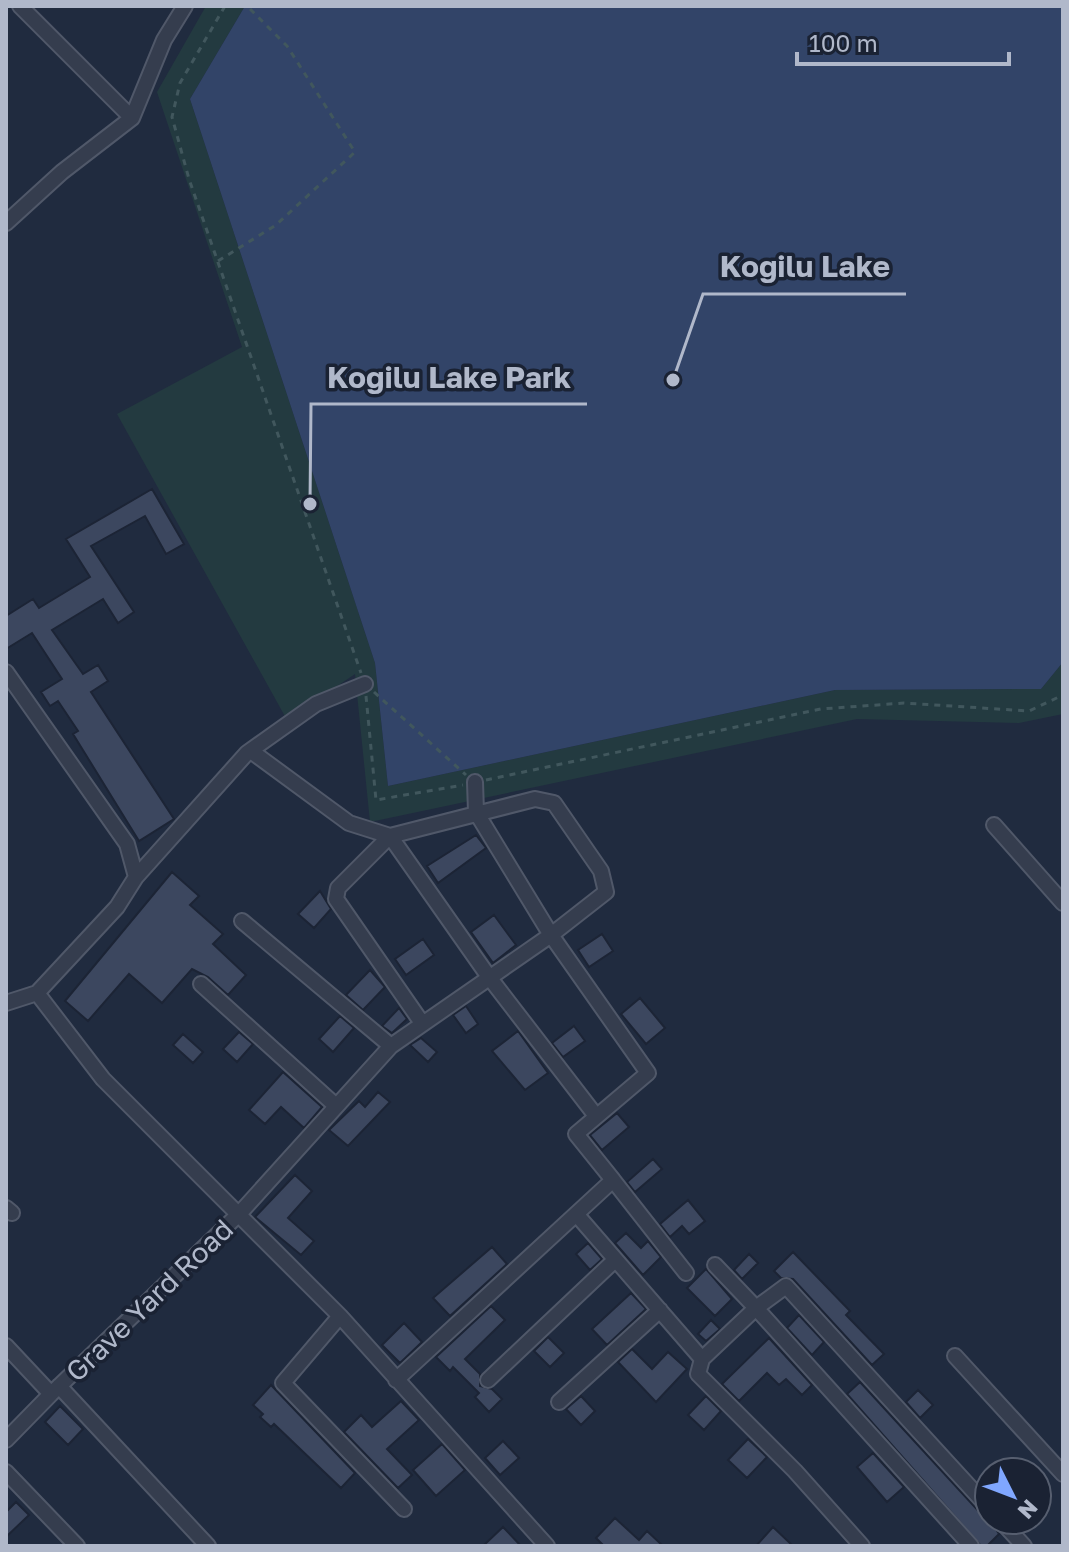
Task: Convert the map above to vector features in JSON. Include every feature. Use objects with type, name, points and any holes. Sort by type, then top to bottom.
[{"type":"street","points":[[20,6],[132,118]]},
{"type":"street","points":[[6,223],[62,172],[132,118],[164,40],[185,6]]},
{"type":"street","points":[[6,672],[127,844],[136,877]]},
{"type":"street","points":[[6,1003],[37,993],[117,907],[136,877],[247,753],[316,704],[365,684]]},
{"type":"street","points":[[255,754],[349,823],[390,836],[489,977],[596,1116]]},
{"type":"street","points":[[475,782],[476,812],[551,935],[648,1073],[576,1134],[686,1273]]},
{"type":"street","name":"Grave Yard Road","points":[[208,1546],[55,1390],[240,1213],[391,1046],[551,935],[606,892],[601,871],[554,803],[535,799],[476,812]]},
{"type":"street","points":[[422,1023],[336,899],[338,888],[390,836],[476,812]]},
{"type":"street","points":[[994,825],[1063,903]]},
{"type":"street","points":[[242,921],[391,1046]]},
{"type":"street","points":[[201,984],[336,1106]]},
{"type":"street","points":[[37,993],[103,1079],[340,1316],[547,1546]]},
{"type":"street","points":[[396,1380],[613,1180]]},
{"type":"street","points":[[577,1215],[702,1359]]},
{"type":"street","points":[[488,1380],[615,1260]]},
{"type":"street","points":[[715,1265],[971,1546]]},
{"type":"street","points":[[862,1546],[795,1471],[698,1374],[702,1359],[756,1308],[786,1286],[973,1491]]},
{"type":"street","points":[[559,1402],[660,1310]]},
{"type":"street","points":[[340,1316],[283,1383],[404,1509]]},
{"type":"street","points":[[6,1346],[55,1390],[6,1440]]},
{"type":"street","points":[[955,1356],[1063,1474]]},
{"type":"street","points":[[6,1472],[77,1546]]},
{"type":"path","points":[[225,6],[180,83],[172,117],[218,261],[365,684],[376,800],[821,709],[904,703],[1029,711],[1063,695]]},
{"type":"path","points":[[218,261],[276,225],[355,152],[287,46],[247,6]]},
{"type":"path","points":[[365,684],[475,782]]},
{"type":"green space","points":[[206,6],[245,6],[190,99],[375,663],[388,786],[835,690],[1041,689],[1063,662],[1063,714],[1019,723],[857,719],[370,822],[355,674],[287,720],[117,414],[242,347],[157,92]]},
{"type":"water","points":[[245,6],[1063,6],[1063,662],[1041,689],[835,690],[388,786],[375,663],[190,99]]},
{"type":"building","points":[[152,489],[184,544],[166,554],[145,516],[91,546],[134,612],[118,623],[103,599],[52,630],[83,674],[98,665],[108,681],[91,692],[174,819],[139,841],[73,734],[78,731],[58,701],[50,706],[41,692],[62,679],[32,633],[6,649],[6,616],[33,599],[39,608],[90,577],[66,539]]},
{"type":"building","points":[[476,835],[486,848],[438,883],[427,866]]},
{"type":"building","points":[[172,872],[199,896],[190,905],[223,934],[213,944],[246,975],[228,995],[208,977],[192,969],[162,1003],[129,974],[88,1021],[65,1001]]},
{"type":"building","points":[[320,891],[331,909],[314,928],[298,914]]},
{"type":"building","points":[[494,915],[516,945],[493,963],[471,932]]},
{"type":"building","points":[[602,934],[613,951],[589,967],[578,950]]},
{"type":"building","points":[[423,939],[434,955],[406,975],[395,959]]},
{"type":"building","points":[[370,970],[385,987],[363,1010],[346,995]]},
{"type":"building","points":[[640,998],[665,1028],[646,1044],[621,1014]]},
{"type":"building","points":[[466,1006],[478,1024],[466,1033],[453,1015]]},
{"type":"building","points":[[399,1008],[407,1019],[392,1033],[382,1026]]},
{"type":"building","points":[[340,1016],[354,1028],[333,1052],[319,1039]]},
{"type":"building","points":[[574,1026],[585,1041],[563,1057],[552,1043]]},
{"type":"building","points":[[518,1031],[548,1073],[525,1090],[492,1051]]},
{"type":"building","points":[[239,1032],[253,1044],[237,1062],[223,1049]]},
{"type":"building","points":[[183,1034],[203,1052],[193,1063],[173,1045]]},
{"type":"building","points":[[421,1038],[437,1052],[428,1062],[410,1045]]},
{"type":"building","points":[[283,1072],[322,1107],[304,1128],[281,1107],[265,1124],[249,1110]]},
{"type":"building","points":[[378,1092],[390,1102],[348,1146],[329,1130],[359,1101],[365,1107]]},
{"type":"building","points":[[617,1113],[629,1127],[602,1150],[590,1135]]},
{"type":"building","points":[[653,1159],[662,1169],[635,1192],[627,1182]]},
{"type":"building","points":[[295,1175],[312,1191],[288,1218],[314,1241],[301,1255],[255,1217]]},
{"type":"building","points":[[688,1200],[705,1221],[689,1234],[682,1226],[670,1237],[660,1224]]},
{"type":"building","points":[[626,1233],[641,1248],[648,1241],[661,1257],[643,1275],[615,1243]]},
{"type":"building","points":[[588,1243],[602,1259],[590,1270],[576,1254]]},
{"type":"building","points":[[492,1247],[507,1264],[450,1316],[433,1298]]},
{"type":"building","points":[[793,1252],[850,1311],[846,1315],[884,1354],[872,1365],[793,1279],[781,1278],[774,1271]]},
{"type":"building","points":[[749,1254],[758,1263],[742,1279],[734,1270]]},
{"type":"building","points":[[706,1269],[732,1299],[715,1316],[687,1288]]},
{"type":"building","points":[[631,1293],[646,1309],[607,1345],[592,1329]]},
{"type":"building","points":[[491,1306],[505,1320],[465,1359],[480,1374],[480,1386],[492,1389],[502,1399],[489,1412],[475,1397],[479,1393],[453,1367],[450,1371],[436,1357]]},
{"type":"building","points":[[799,1315],[824,1342],[812,1355],[787,1328]]},
{"type":"building","points":[[711,1320],[720,1329],[706,1341],[698,1334]]},
{"type":"building","points":[[404,1323],[422,1342],[400,1363],[382,1345]]},
{"type":"building","points":[[548,1337],[564,1353],[550,1367],[534,1351]]},
{"type":"building","points":[[769,1338],[812,1385],[802,1395],[786,1379],[779,1385],[767,1373],[739,1401],[722,1384]]},
{"type":"building","points":[[632,1349],[652,1369],[668,1352],[687,1369],[656,1402],[618,1362]]},
{"type":"building","points":[[860,1382],[973,1505],[973,1536],[997,1536],[987,1546],[981,1546],[847,1394]]},
{"type":"building","points":[[271,1385],[355,1473],[341,1488],[274,1424],[271,1427],[260,1417],[263,1414],[253,1405]]},
{"type":"building","points":[[918,1390],[933,1405],[920,1418],[906,1402]]},
{"type":"building","points":[[581,1396],[595,1411],[581,1425],[566,1409]]},
{"type":"building","points":[[706,1396],[721,1411],[704,1430],[688,1415]]},
{"type":"building","points":[[401,1401],[419,1420],[387,1449],[412,1475],[398,1488],[344,1432],[361,1415],[372,1427]]},
{"type":"building","points":[[60,1406],[83,1429],[68,1445],[45,1422]]},
{"type":"building","points":[[748,1439],[767,1457],[747,1478],[728,1460]]},
{"type":"building","points":[[503,1441],[519,1458],[500,1475],[485,1458]]},
{"type":"building","points":[[442,1444],[465,1470],[436,1496],[413,1470]]},
{"type":"building","points":[[873,1453],[904,1487],[887,1502],[857,1467]]},
{"type":"building","points":[[16,1502],[29,1515],[6,1537],[6,1512]]},
{"type":"building","points":[[615,1518],[639,1540],[647,1531],[663,1546],[604,1546],[596,1538]]},
{"type":"building","points":[[503,1527],[521,1546],[483,1546]]},
{"type":"building","points":[[773,1527],[793,1546],[756,1546]]},
{"type":"place","name":"Kogilu Lake","points":[[673,380]]},
{"type":"place","name":"Kogilu Lake Park","points":[[310,504]]}]
